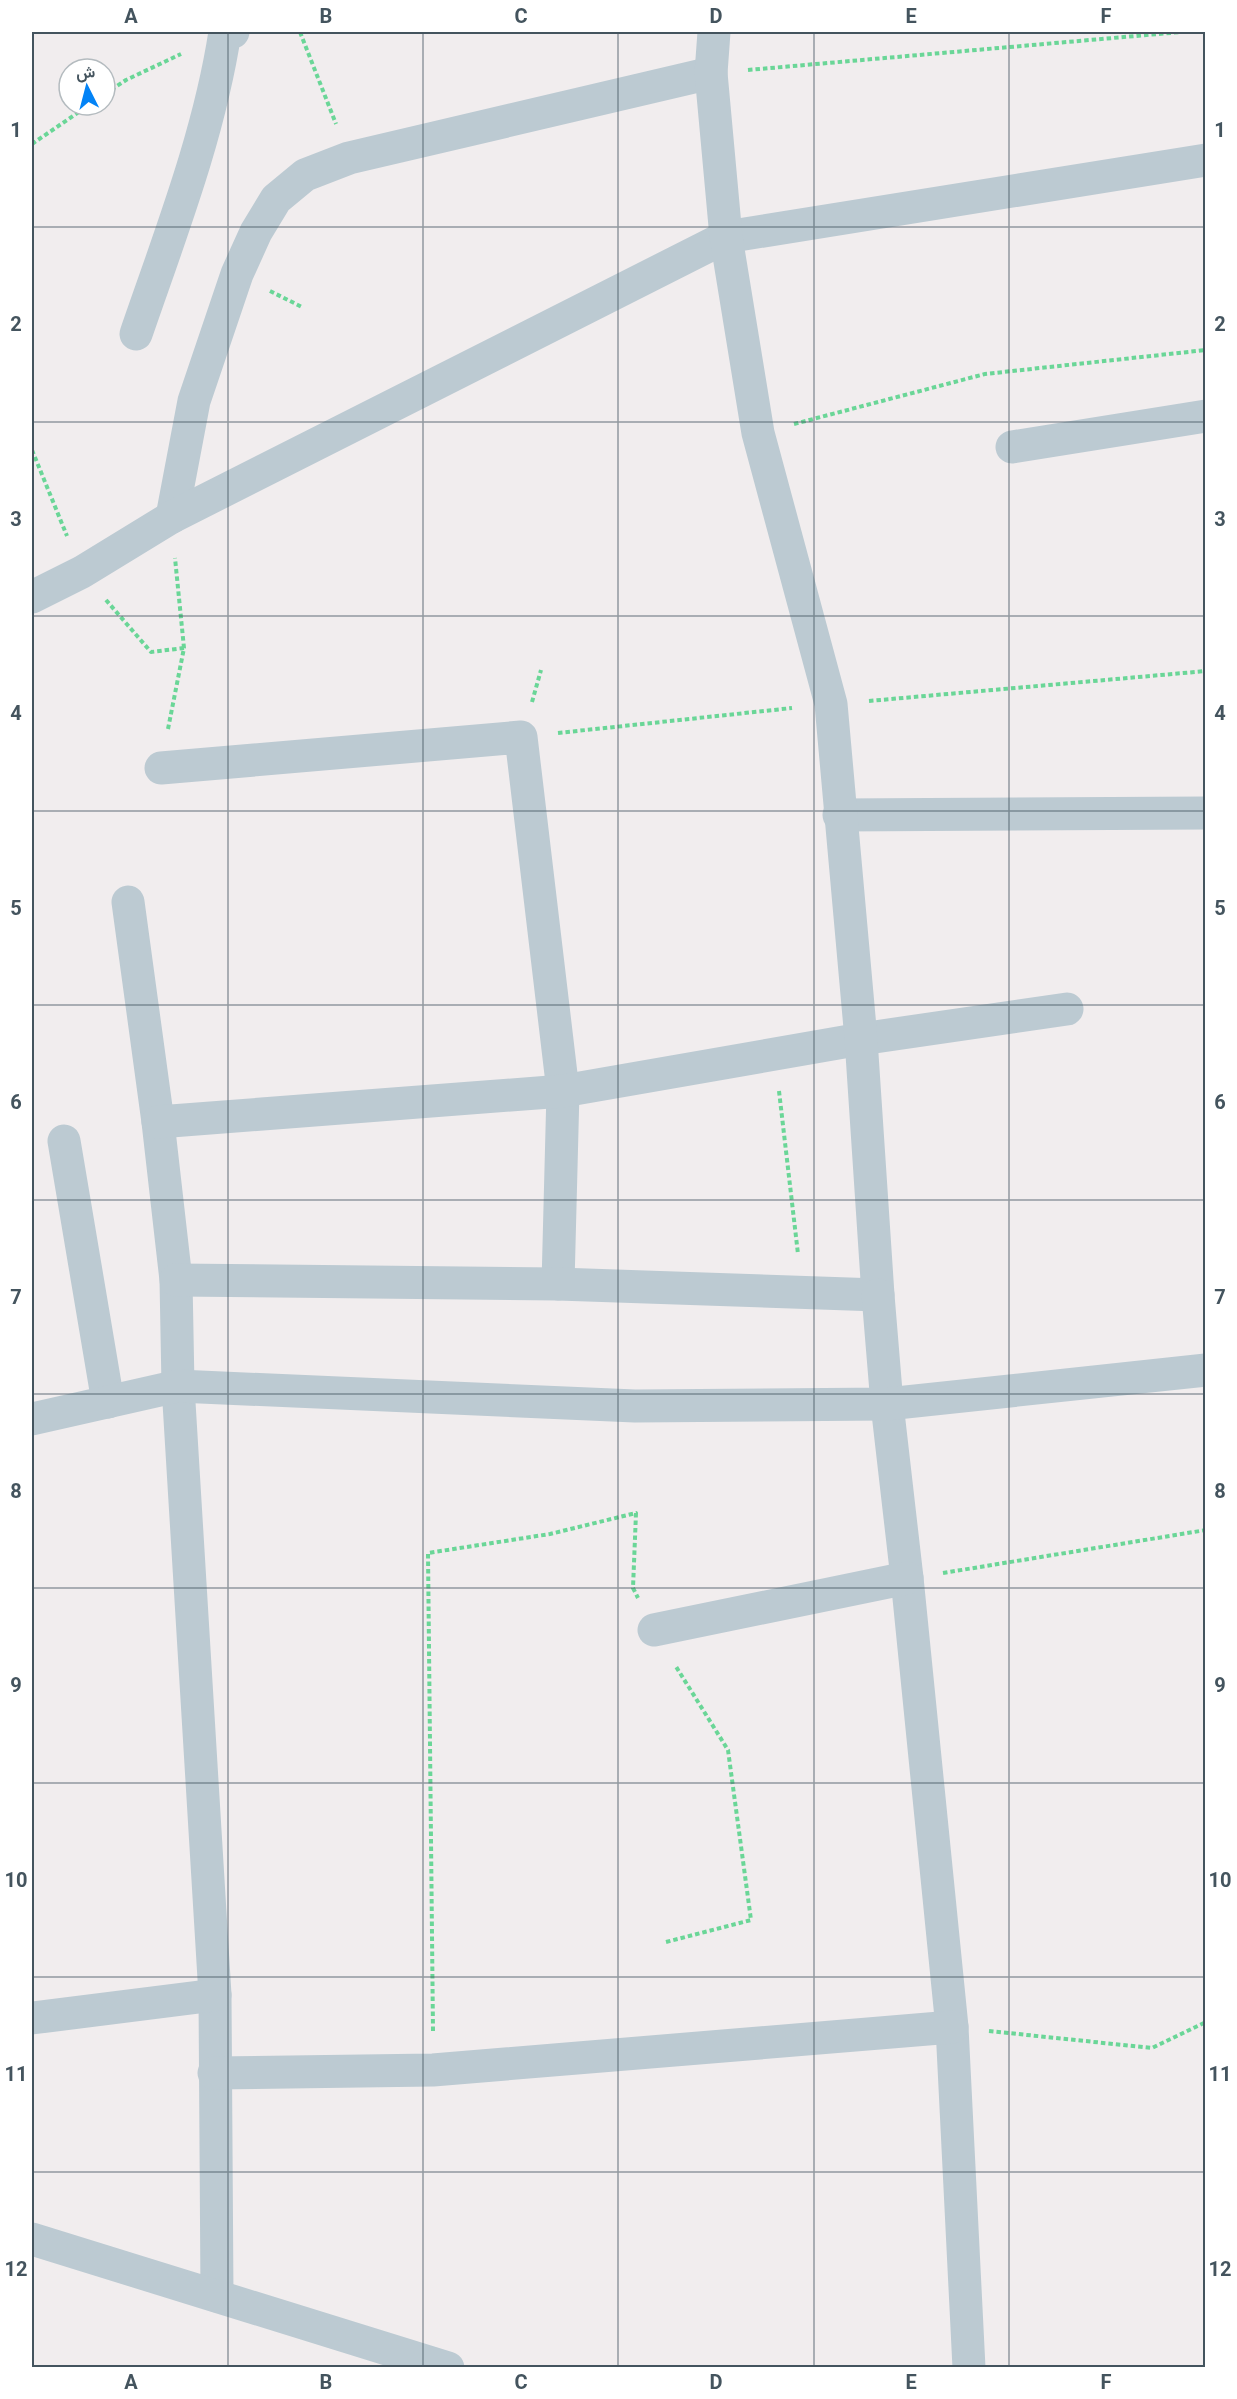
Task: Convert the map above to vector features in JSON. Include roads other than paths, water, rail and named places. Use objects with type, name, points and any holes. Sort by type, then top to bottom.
[{"type":"street","points":[[136,334],[207,123],[229,32]]},
{"type":"street","points":[[714,32],[711,73],[726,237],[758,433],[831,704],[839,815],[861,1039],[887,1404],[907,1578],[952,2027],[969,2367]]},
{"type":"street","points":[[172,517],[194,401],[237,274],[256,232],[276,200],[305,175],[349,158],[711,73]]},
{"type":"street","points":[[32,597],[82,572],[172,517],[726,237],[1206,160]]},
{"type":"street","points":[[1012,447],[1206,416]]},
{"type":"street","points":[[160,768],[521,737],[563,1091],[558,1284]]},
{"type":"street","points":[[839,815],[1206,813]]},
{"type":"street","points":[[128,902],[159,1122],[176,1280],[178,1386],[215,1995],[217,2296]]},
{"type":"street","points":[[159,1122],[563,1091],[861,1039],[1067,1009]]},
{"type":"street","points":[[64,1141],[108,1402]]},
{"type":"street","points":[[176,1280],[558,1284],[878,1295]]},
{"type":"street","points":[[32,1419],[178,1386],[635,1406],[887,1404],[1206,1370]]},
{"type":"street","points":[[654,1630],[907,1578]]},
{"type":"street","points":[[32,2018],[215,1995]]},
{"type":"street","points":[[214,2073],[433,2070],[952,2027]]},
{"type":"street","points":[[32,2239],[448,2367]]}]
